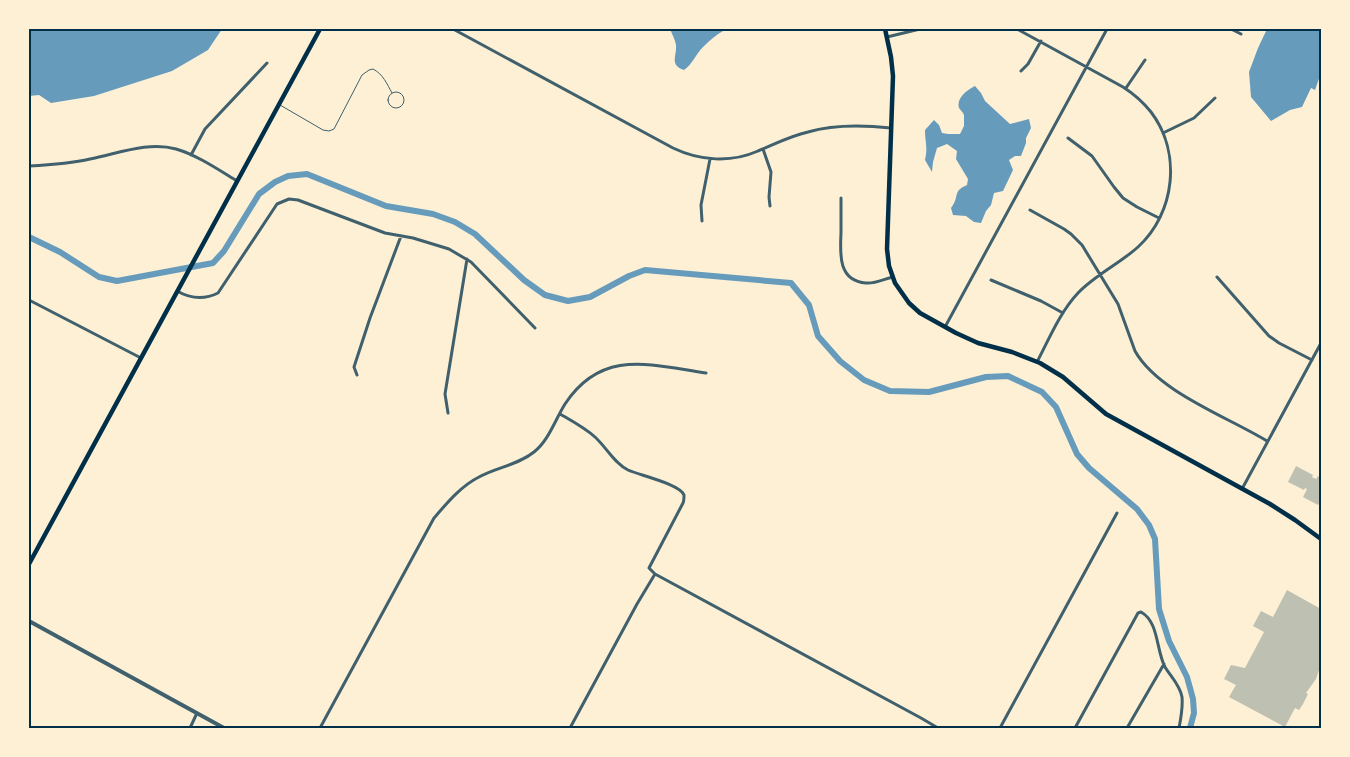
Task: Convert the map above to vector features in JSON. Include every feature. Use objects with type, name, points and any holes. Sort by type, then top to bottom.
[{"type":"main road","points":[[29,564],[320,29]]},
{"type":"main road","points":[[885,29],[892,57],[893,76],[889,266],[902,294],[914,308],[945,327],[978,343],[1012,352],[1037,362],[1063,378],[1106,414],[1242,488],[1295,520],[1321,539]]},
{"type":"street","points":[[453,29],[687,154],[710,159],[736,158],[800,134],[830,127],[854,125],[891,128]]},
{"type":"street","points":[[887,37],[920,29]]},
{"type":"street","points":[[1018,29],[1126,88],[1144,104],[1163,133],[1169,151],[1171,176],[1166,203],[1152,231],[1138,247],[1100,274],[1077,294],[1070,302],[1037,362]]},
{"type":"street","points":[[945,327],[1107,29]]},
{"type":"street","points":[[1231,29],[1241,34]]},
{"type":"street","points":[[1021,71],[1028,64],[1041,41]]},
{"type":"street","points":[[1126,88],[1145,60]]},
{"type":"street","points":[[191,155],[205,129],[268,63]]},
{"type":"street","points":[[1163,133],[1194,118],[1215,98]]},
{"type":"street","points":[[1068,138],[1092,156],[1123,198],[1160,218]]},
{"type":"street","points":[[29,166],[58,165],[148,147],[167,147],[191,155],[237,181]]},
{"type":"street","points":[[763,149],[771,172],[770,206]]},
{"type":"street","points":[[702,221],[700,205],[710,159]]},
{"type":"street","points":[[841,198],[840,257],[844,269],[854,280],[865,283],[873,283],[893,277]]},
{"type":"street","points":[[177,291],[190,296],[204,298],[218,293],[277,204],[289,199],[298,200],[384,233],[413,238],[449,249],[471,262],[535,328]]},
{"type":"street","points":[[1030,210],[1064,229],[1077,239],[1087,252],[1118,304],[1135,351],[1148,369],[1176,390],[1267,441]]},
{"type":"street","points":[[357,375],[354,368],[370,318],[401,236]]},
{"type":"street","points":[[448,414],[445,394],[467,259]]},
{"type":"street","points":[[1217,277],[1269,336],[1312,360]]},
{"type":"street","points":[[991,280],[1063,314]]},
{"type":"street","points":[[29,300],[141,358]]},
{"type":"street","points":[[1242,488],[1321,343]]},
{"type":"street","points":[[320,728],[434,518],[454,496],[477,478],[523,460],[536,451],[543,443],[572,394],[581,384],[602,371],[620,364],[633,363],[706,373]]},
{"type":"street","points":[[560,414],[584,428],[596,438],[616,462],[625,468],[660,480],[681,491],[683,494],[683,503],[649,568],[655,574],[938,728]]},
{"type":"street","points":[[1000,728],[1117,513]]},
{"type":"street","points":[[570,728],[655,574]]},
{"type":"street","points":[[1075,728],[1138,613],[1142,612],[1149,619],[1164,664],[1177,683],[1182,697],[1182,714],[1179,728]]},
{"type":"street","points":[[29,621],[224,728]]},
{"type":"street","points":[[1127,728],[1164,664]]},
{"type":"street","points":[[190,728],[197,713]]},
{"type":"lane","points":[[279,105],[323,130],[329,131],[334,129],[362,75],[366,72],[373,69],[379,72],[392,93]]},
{"type":"lane","points":[[392,93],[400,93],[403,97],[404,102],[399,108],[394,108],[389,104],[389,97],[392,93]]},
{"type":"water","points":[[29,29],[222,29],[208,50],[172,71],[94,96],[51,103],[39,95],[29,96]]},
{"type":"water","points":[[670,29],[723,29],[723,31],[703,47],[684,70],[675,63],[676,45]]},
{"type":"water","points":[[1267,29],[1321,29],[1321,73],[1315,90],[1311,88],[1302,107],[1290,110],[1271,121],[1251,97],[1249,72]]},
{"type":"water","points":[[975,86],[985,101],[1010,124],[1029,119],[1031,128],[1021,156],[1015,156],[1009,160],[1013,170],[1003,191],[994,193],[991,205],[981,223],[974,222],[966,216],[953,215],[951,208],[959,190],[967,185],[968,179],[956,159],[957,151],[947,144],[937,148],[932,172],[925,160],[925,130],[934,120],[939,125],[942,133],[960,134],[964,126],[964,115],[958,104],[966,92]]},
{"type":"building","points":[[1296,466],[1313,475],[1312,477],[1316,479],[1318,476],[1321,478],[1321,500],[1318,505],[1303,497],[1307,489],[1305,488],[1304,490],[1288,482]]},
{"type":"building","points":[[1287,590],[1321,609],[1321,668],[1306,693],[1308,694],[1303,704],[1299,710],[1295,708],[1285,727],[1229,697],[1236,685],[1224,679],[1231,665],[1245,668],[1264,632],[1253,626],[1261,611],[1273,617]]},
{"type":"waterway","points":[[29,237],[60,252],[99,277],[117,281],[213,263],[224,251],[259,194],[275,182],[288,176],[307,174],[386,206],[433,214],[455,222],[475,234],[524,280],[545,295],[568,301],[590,297],[629,276],[645,270],[791,283],[809,305],[818,336],[840,361],[864,380],[890,391],[929,392],[986,377],[1008,376],[1042,392],[1056,407],[1077,454],[1089,468],[1137,509],[1149,525],[1155,539],[1159,609],[1169,641],[1187,677],[1193,699],[1194,713],[1190,728]]}]
